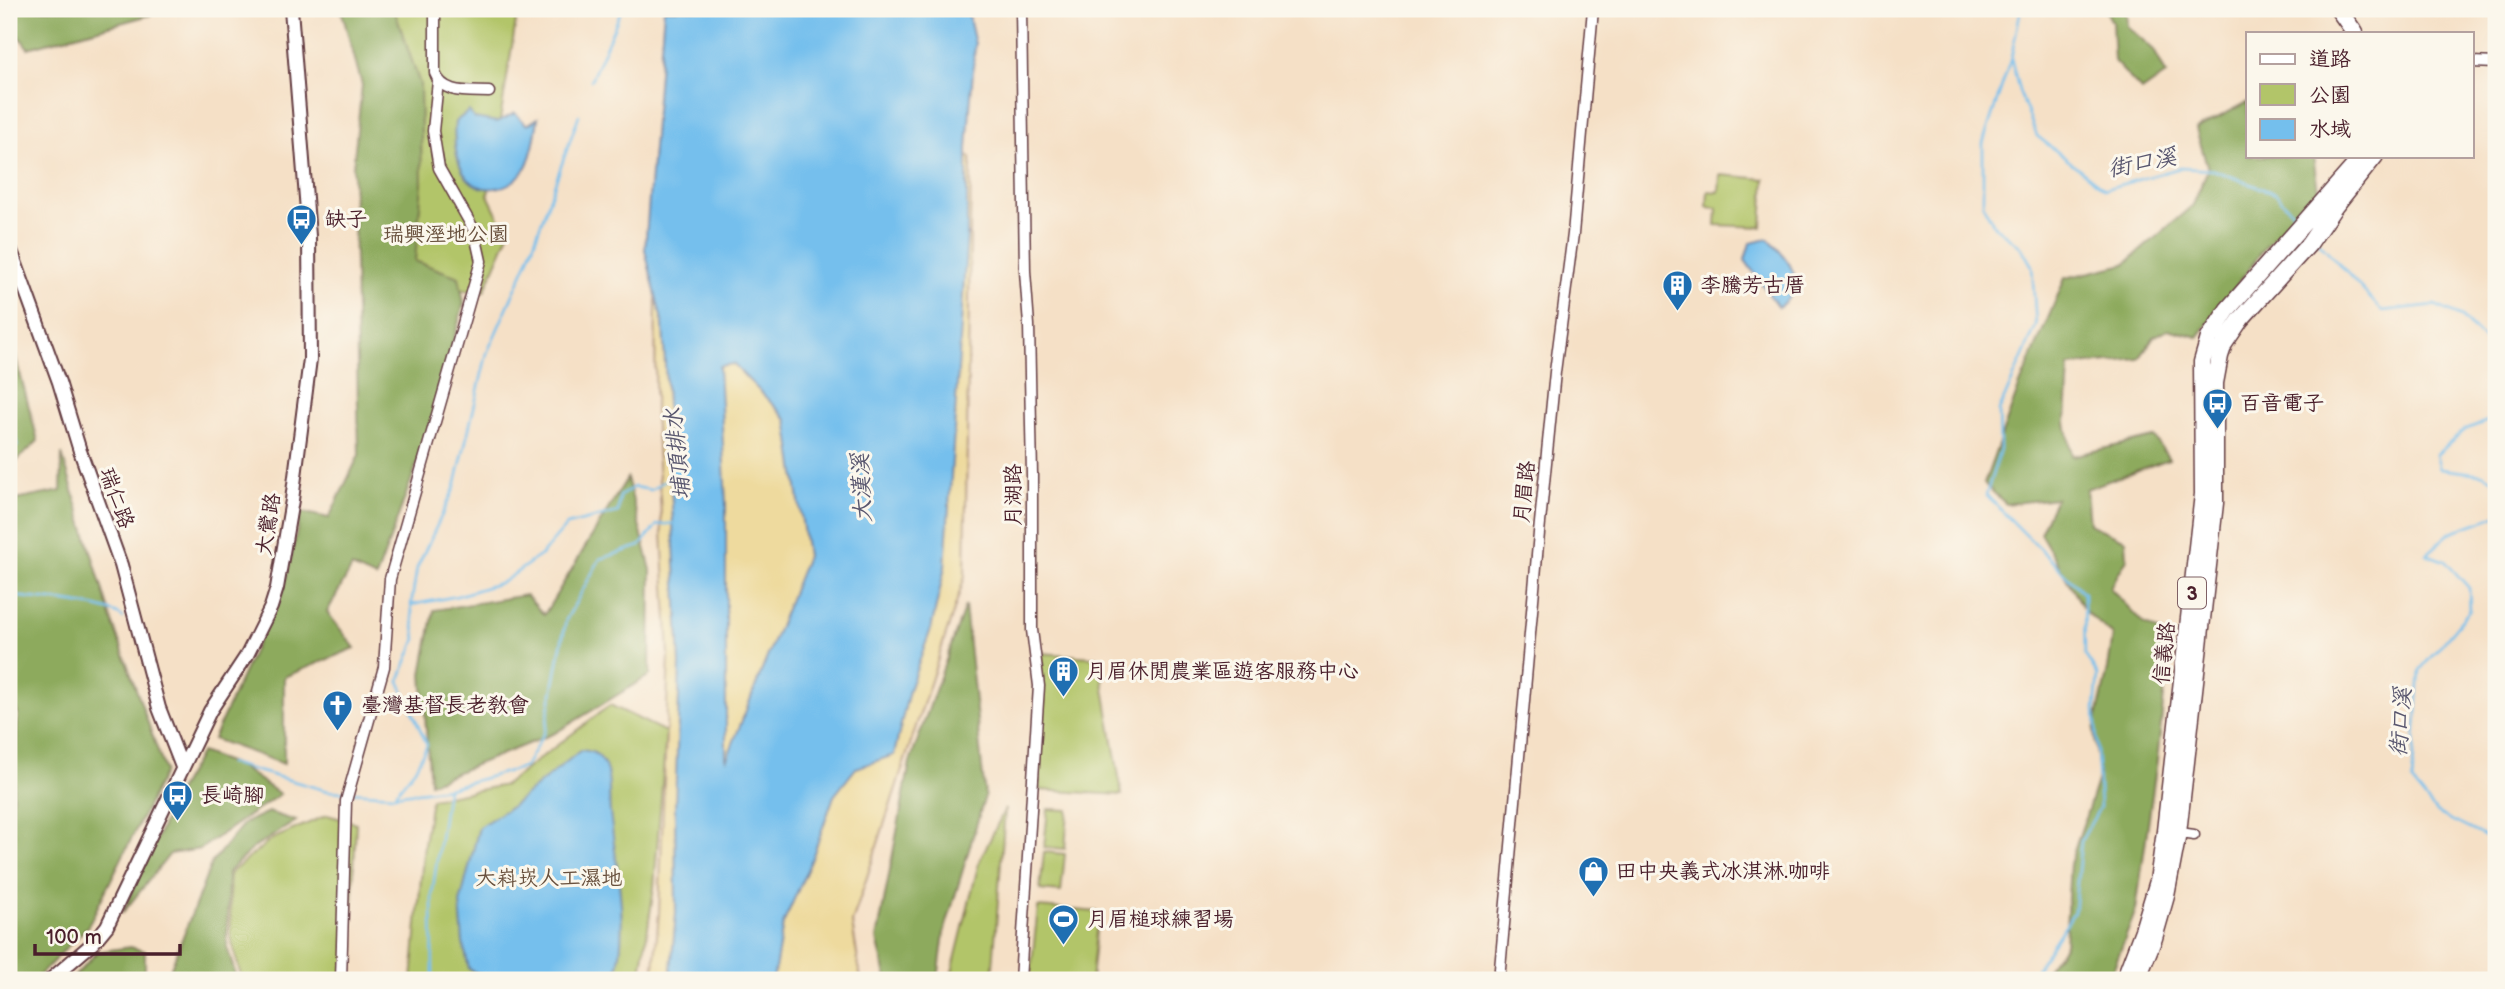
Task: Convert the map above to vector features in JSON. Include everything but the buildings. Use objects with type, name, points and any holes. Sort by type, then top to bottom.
[{"type":"main road","points":[[2327,9],[2342,32]]},
{"type":"main road","points":[[2338,9],[2354,32]]},
{"type":"main road","name":"3","points":[[2332,202],[2362,158]]},
{"type":"main road","name":"3","points":[[2332,202],[2373,158]]},
{"type":"main road","name":"信義路","points":[[2210,480],[2202,362],[2209,338],[2228,309],[2297,232],[2332,202]]},
{"type":"main road","name":"信義路","points":[[2137,980],[2154,938],[2166,896],[2210,480],[2215,383],[2224,344],[2241,319],[2309,244],[2332,202]]},
{"type":"main road","name":"信義路","points":[[2124,980],[2143,930],[2171,832]]},
{"type":"street","name":"大鶯路","points":[[50,980],[93,943],[107,926],[209,711],[247,655],[271,607],[277,588],[292,500],[310,359],[311,307],[305,176],[291,9]]},
{"type":"street","points":[[341,980],[346,801],[384,667],[390,579],[481,261],[474,230],[439,168],[433,131],[438,81],[435,73],[435,9]]},
{"type":"street","name":"月湖路","points":[[1020,980],[1039,686],[1032,630],[1032,475],[1029,325],[1025,271],[1021,9]]},
{"type":"street","name":"月眉路","points":[[1499,980],[1540,519],[1573,234],[1593,9]]},
{"type":"street","points":[[2474,62],[2496,63]]},
{"type":"street","points":[[438,81],[446,88],[454,90],[489,93]]},
{"type":"street","name":"瑞仁路","points":[[9,245],[121,565],[159,708],[183,767]]},
{"type":"street","points":[[2171,832],[2194,835]]},
{"type":"green space","points":[[9,9],[155,9],[150,15],[28,48],[9,23]]},
{"type":"green space","points":[[341,9],[394,9],[420,84],[422,184],[415,261],[459,277],[464,303],[426,439],[376,578],[352,567],[327,612],[355,648],[284,677],[284,764],[213,739],[286,580],[301,512],[329,518],[359,455],[353,167],[362,85]]},
{"type":"green space","name":"瑞興溼地公園","points":[[391,9],[518,9],[488,195],[508,236],[484,292],[390,284]]},
{"type":"green space","points":[[2105,9],[2126,9],[2127,26],[2154,50],[2166,74],[2142,91],[2114,61],[2112,22]]},
{"type":"green space","points":[[2246,103],[2246,158],[2313,158],[2318,190],[2267,245],[2198,337],[2168,329],[2154,337],[2139,359],[2069,366],[2066,422],[2072,456],[2154,437],[2169,459],[2086,489],[2089,524],[2126,540],[2127,559],[2110,588],[2144,624],[2170,637],[2158,753],[2136,910],[2109,980],[2039,980],[2065,945],[2070,864],[2099,776],[2094,730],[2113,635],[2086,612],[2040,533],[2056,498],[2006,504],[1984,484],[2019,387],[2065,278],[2125,264],[2193,205],[2208,169],[2196,129]]},
{"type":"green space","points":[[1720,175],[1765,179],[1762,227],[1716,225],[1717,208],[1707,207],[1708,191],[1719,192]]},
{"type":"green space","points":[[9,332],[38,441],[9,468]]},
{"type":"green space","points":[[62,454],[112,621],[165,771],[88,926],[35,980],[9,980],[9,858],[18,714],[9,688],[9,468],[15,500],[61,491]]},
{"type":"green space","points":[[627,478],[651,570],[650,675],[555,733],[430,783],[422,674],[434,610],[526,595],[544,615]]},
{"type":"green space","points":[[965,606],[985,796],[944,933],[938,980],[887,980],[877,939],[910,762]]},
{"type":"green space","points":[[1041,653],[1104,658],[1102,676],[1122,795],[1039,790]]},
{"type":"green space","name":"大嵙崁人工濕地","points":[[610,705],[666,732],[654,888],[640,980],[412,980],[424,844],[431,799],[505,785]]},
{"type":"green space","points":[[201,752],[239,766],[280,794],[200,849],[170,854],[122,914],[177,793]]},
{"type":"green space","points":[[1005,809],[992,980],[950,980],[979,862]]},
{"type":"green space","points":[[1048,809],[1068,810],[1065,849],[1044,847]]},
{"type":"green space","points":[[268,812],[296,821],[252,849],[228,872],[227,947],[237,980],[166,980],[212,862],[244,823]]},
{"type":"green space","points":[[327,815],[356,823],[349,980],[242,980],[231,939],[229,874],[272,839]]},
{"type":"green space","points":[[1044,852],[1065,854],[1061,892],[1040,890]]},
{"type":"green space","name":"月眉槌球練習場","points":[[1038,907],[1098,912],[1091,980],[1030,980]]},
{"type":"green space","points":[[130,947],[145,951],[145,980],[71,980],[97,952]]},
{"type":"sand","points":[[657,144],[971,157],[965,576],[852,923],[861,980],[653,980],[659,913],[669,655],[655,410]]},
{"type":"water","name":"大漢溪","points":[[664,9],[967,9],[975,44],[967,148],[967,234],[945,567],[931,629],[909,690],[894,755],[856,768],[834,796],[811,861],[783,924],[773,980],[670,980],[676,913],[675,806],[680,664],[663,325],[645,250]],"holes":[[[733,364],[787,419],[807,556],[726,761],[726,504],[719,366]]]},
{"type":"water","points":[[469,111],[474,118],[497,122],[515,113],[527,125],[538,118],[528,163],[521,174],[510,183],[496,188],[481,187],[464,174],[456,152],[455,122]]},
{"type":"water","points":[[1768,239],[1789,264],[1795,282],[1788,299],[1778,307],[1745,260],[1750,243]]},
{"type":"water","points":[[581,750],[592,752],[599,757],[608,777],[622,918],[615,980],[490,980],[469,969],[463,943],[460,903],[479,827],[512,806]]},
{"type":"waterway","points":[[591,80],[622,9]]},
{"type":"waterway","name":"街口溪","points":[[2021,9],[2011,58],[2019,91],[2037,136],[2105,189],[2180,168],[2214,170],[2276,194],[2299,219]]},
{"type":"waterway","points":[[2011,58],[1983,143],[1983,205],[1995,227],[2021,247],[2032,266],[2036,326],[1999,411],[2000,450],[1986,495],[2084,593],[2085,655],[2098,675],[2095,709],[2100,807],[2081,841],[2074,912],[2029,980]]},
{"type":"waterway","points":[[394,795],[415,769],[427,745],[399,681],[416,639],[411,605],[417,568],[455,487],[487,353],[527,263],[579,115]]},
{"type":"waterway","name":"街口溪","points":[[2317,240],[2382,311],[2435,305],[2461,317],[2496,352]]},
{"type":"waterway","points":[[9,404],[17,446]]},
{"type":"waterway","name":"街口溪","points":[[2496,418],[2466,429],[2436,455],[2440,469],[2482,474],[2496,481]]},
{"type":"waterway","points":[[411,605],[457,596],[503,582],[541,555],[567,525],[618,512],[620,496],[634,487],[651,490],[673,475]]},
{"type":"waterway","name":"街口溪","points":[[2496,516],[2451,532],[2426,554],[2445,561],[2469,588],[2470,610],[2420,670],[2412,782],[2437,813],[2496,842]]},
{"type":"waterway","name":"埔頂排水","points":[[351,792],[394,795],[448,788],[525,767],[545,731],[566,620],[600,559],[640,546],[657,525],[677,523]]},
{"type":"waterway","name":"埔頂排水","points":[[9,596],[88,605],[116,613],[123,618]]},
{"type":"waterway","name":"埔頂排水","points":[[229,763],[328,791],[344,792]]},
{"type":"waterway","points":[[433,980],[432,895],[447,789]]},
{"type":"place","name":"缺子","points":[[302,246]]},
{"type":"place","name":"李騰芳古厝","points":[[1677,312]]},
{"type":"place","name":"百音電子","points":[[2217,430]]},
{"type":"place","name":"月眉休閒農業區遊客服務中心","points":[[1063,698]]},
{"type":"place","name":"臺灣基督長老教會","points":[[338,732]]},
{"type":"place","name":"長崎腳","points":[[178,822]]},
{"type":"place","name":"田中央義式冰淇淋.咖啡","points":[[1593,898]]},
{"type":"place","name":"月眉槌球練習場","points":[[1064,946]]}]
